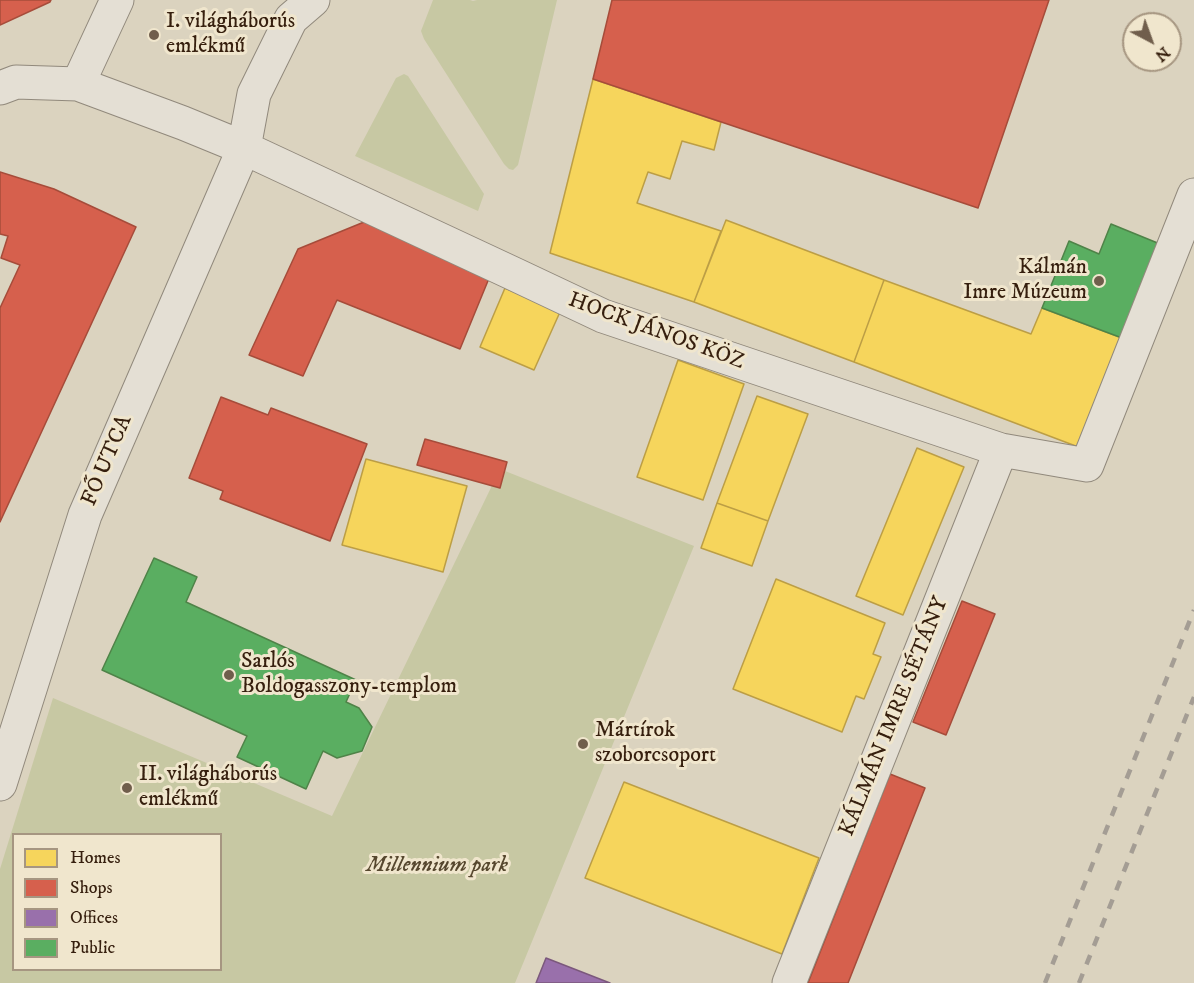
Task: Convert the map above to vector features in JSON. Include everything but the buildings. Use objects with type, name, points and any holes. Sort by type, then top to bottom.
[{"type":"street","points":[[78,84],[117,0]]},
{"type":"street","name":"FŐ UTCA","points":[[0,784],[85,515],[244,148],[254,94],[291,19],[313,0]]},
{"type":"street","name":"HOCK JÁNOS KÖZ","points":[[0,88],[16,82],[78,84],[244,148],[603,316],[1001,450],[1087,465],[1194,195]]},
{"type":"street","name":"KÁLMÁN IMRE SÉTÁNY","points":[[789,983],[1001,450]]},
{"type":"green space","points":[[433,0],[557,0],[518,165],[513,170],[504,164],[424,39],[421,31]]},
{"type":"green space","points":[[404,74],[408,76],[484,194],[478,211],[355,156],[396,78]]},
{"type":"green space","name":"Millennium park","points":[[500,469],[694,546],[515,983],[0,983],[0,869],[53,698],[332,816]]},
{"type":"railway","points":[[1045,983],[1194,610]]},
{"type":"railway","points":[[1079,983],[1194,697]]},
{"type":"place","name":"I. világháborús emlékmű","points":[[154,35]]},
{"type":"place","name":"Kálmán Imre Múzeum","points":[[1099,281]]},
{"type":"place","name":"Sarlós Boldogasszony-templom","points":[[229,675]]},
{"type":"place","name":"Mártírok szoborcsoport","points":[[583,744]]},
{"type":"place","name":"II. világháborús emlékmű","points":[[127,788]]}]
